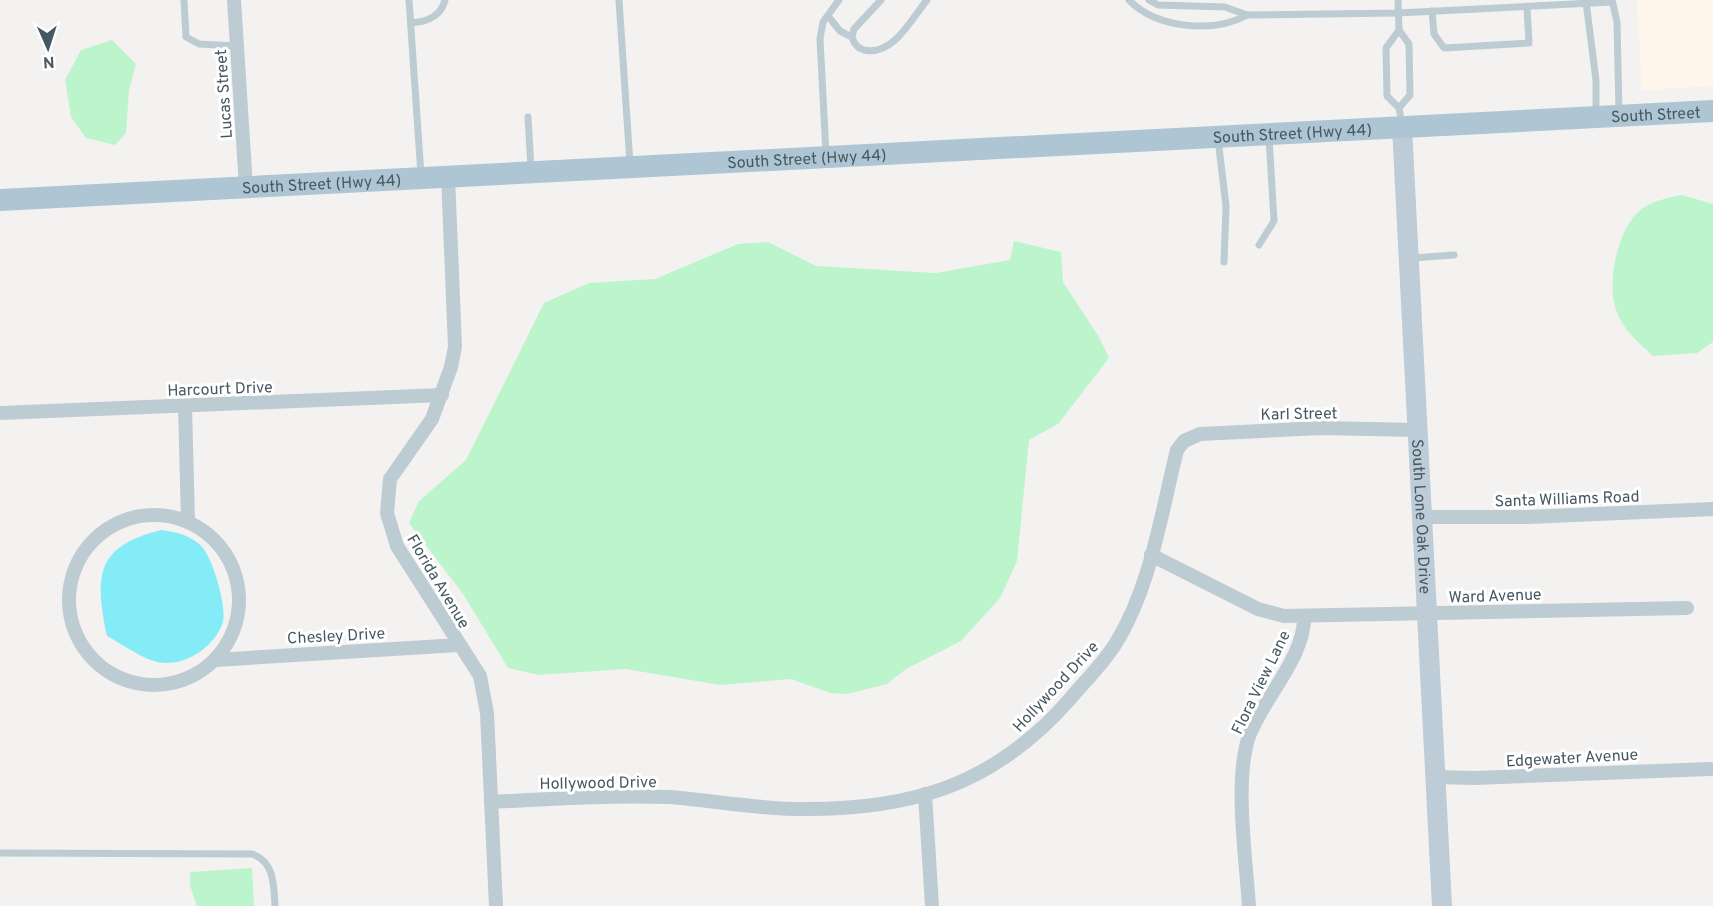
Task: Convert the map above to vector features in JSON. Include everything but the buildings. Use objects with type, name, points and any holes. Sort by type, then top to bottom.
[{"type":"main road","name":"South Street","points":[[1596,117],[1713,111]]},
{"type":"main road","name":"South Street (Hwy 44)","points":[[9,200],[1269,134],[1401,118],[1596,117]]},
{"type":"street","name":"Lucas Street","points":[[234,0],[246,187]]},
{"type":"street","name":"South Lone Oak Drive","points":[[1401,118],[1442,906]]},
{"type":"street","name":"Florida Avenue","points":[[448,176],[455,347],[452,367],[424,434],[395,468],[390,478],[387,513],[397,546],[480,676],[484,694],[496,906]]},
{"type":"street","name":"Harcourt Drive","points":[[0,413],[442,394]]},
{"type":"street","points":[[185,406],[188,521]]},
{"type":"street","name":"Karl Street","points":[[1184,441],[1200,434],[1274,430],[1418,430]]},
{"type":"street","name":"Hollywood Drive","points":[[491,802],[641,797],[814,808],[876,806],[957,784],[1008,757],[1056,714],[1116,643],[1138,594],[1151,555],[1177,450],[1184,441]]},
{"type":"street","name":"Santa Williams Road","points":[[1422,517],[1528,517],[1713,509]]},
{"type":"street","points":[[140,515],[171,516],[188,521],[202,529],[222,549],[236,581],[235,620],[227,643],[215,660],[192,678],[176,684],[146,686],[128,683],[107,672],[90,656],[74,625],[71,608],[73,579],[85,550],[98,536],[118,522],[140,515]]},
{"type":"street","name":"Ward Avenue","points":[[1151,555],[1258,609],[1284,616],[1687,608]]},
{"type":"street","name":"Flora View Lane","points":[[1249,906],[1243,784],[1245,753],[1262,710],[1303,635],[1304,616]]},
{"type":"street","name":"Chesley Drive","points":[[215,660],[459,645]]},
{"type":"street","name":"Edgewater Avenue","points":[[1436,777],[1474,778],[1710,769]]},
{"type":"street","points":[[925,794],[932,906]]},
{"type":"lane","points":[[184,0],[186,37],[192,43],[237,46]]},
{"type":"lane","points":[[409,0],[422,177]]},
{"type":"lane","points":[[411,23],[432,18],[439,12],[445,0]]},
{"type":"lane","points":[[619,0],[630,166]]},
{"type":"lane","points":[[826,157],[820,39],[828,16],[839,0]]},
{"type":"lane","points":[[852,37],[854,29],[881,0]]},
{"type":"lane","points":[[828,16],[832,24],[852,37],[858,47],[867,51],[880,50],[894,42],[927,0]]},
{"type":"lane","points":[[1129,0],[1160,18],[1188,25],[1232,23],[1247,15]]},
{"type":"lane","points":[[1149,0],[1158,5],[1225,7],[1247,15],[1398,13],[1612,1],[1617,22],[1619,116]]},
{"type":"lane","points":[[1398,0],[1399,30],[1409,44],[1410,95],[1401,118]]},
{"type":"lane","points":[[1586,2],[1596,80],[1596,117]]},
{"type":"lane","points":[[1432,11],[1434,34],[1444,48],[1529,43],[1527,7]]},
{"type":"lane","points":[[1399,30],[1386,48],[1388,96],[1401,118]]},
{"type":"lane","points":[[528,117],[531,171]]},
{"type":"lane","points":[[1259,245],[1274,221],[1269,134]]},
{"type":"lane","points":[[1218,137],[1226,206],[1224,262]]},
{"type":"lane","points":[[1409,258],[1454,255]]},
{"type":"lane","points":[[0,853],[252,854],[263,857],[268,867],[274,882],[275,906]]},
{"type":"shaded area","points":[[1637,0],[1713,0],[1713,86],[1642,90]]},
{"type":"green space","points":[[112,40],[136,64],[129,90],[126,133],[115,145],[86,138],[71,117],[65,80],[81,50]]},
{"type":"green space","points":[[1682,195],[1713,204],[1713,342],[1697,353],[1653,356],[1623,324],[1616,310],[1612,285],[1616,255],[1634,216],[1652,203]]},
{"type":"green space","points":[[1014,241],[1061,252],[1063,282],[1099,337],[1109,358],[1058,424],[1029,440],[1017,561],[1000,598],[961,641],[906,669],[887,684],[847,694],[830,693],[791,679],[720,685],[626,669],[539,675],[508,668],[463,594],[409,523],[419,501],[466,460],[544,303],[589,283],[655,279],[738,244],[768,242],[816,266],[936,273],[1010,260]]},
{"type":"green space","points":[[252,868],[254,906],[197,906],[190,886],[190,872]]},
{"type":"water","points":[[161,530],[186,536],[204,549],[217,581],[224,615],[219,631],[206,647],[188,659],[167,663],[145,657],[107,636],[101,596],[101,580],[105,566],[112,555],[123,545]]}]
